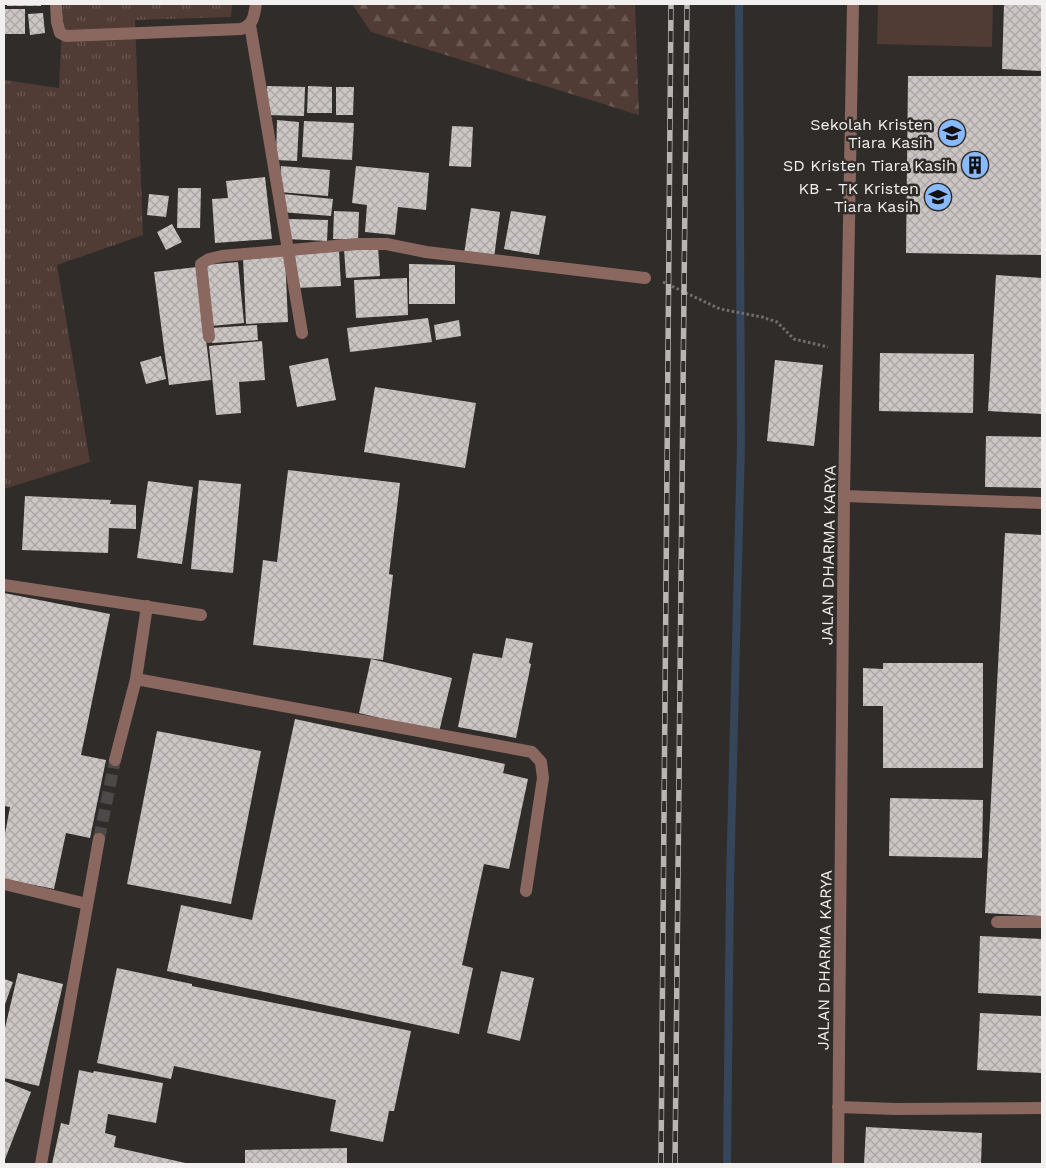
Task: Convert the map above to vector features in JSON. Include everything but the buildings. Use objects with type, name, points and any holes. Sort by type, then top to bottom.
[{"type":"street","points":[[56,4],[60,33],[66,36],[241,29],[250,25]]},
{"type":"street","points":[[256,4],[255,13],[250,25],[302,333]]},
{"type":"street","name":"JALAN DHARMA KARYA","points":[[838,1164],[844,496],[853,4]]},
{"type":"street","points":[[209,337],[201,264],[209,259],[222,256],[287,249],[386,244],[426,252],[645,278]]},
{"type":"street","points":[[844,496],[1042,503]]},
{"type":"street","points":[[4,586],[202,615]]},
{"type":"street","points":[[115,760],[136,679],[147,606]]},
{"type":"street","points":[[136,679],[532,752],[541,762],[543,778],[526,891]]},
{"type":"street","points":[[41,1164],[100,839]]},
{"type":"street","points":[[4,884],[87,904]]},
{"type":"street","points":[[997,922],[1042,922]]},
{"type":"street","points":[[838,1107],[896,1109],[1042,1108]]},
{"type":"path","points":[[645,278],[668,283],[720,309],[762,317],[777,322],[794,339],[848,354]]},
{"type":"green space","points":[[63,4],[232,4],[231,17],[135,20],[143,235],[57,265],[90,462],[4,489],[4,80],[59,88]]},
{"type":"green space","points":[[352,4],[635,4],[639,115],[371,32]]},
{"type":"green space","points":[[878,4],[993,4],[992,47],[877,44]]},
{"type":"waterway","points":[[727,1164],[730,883],[741,444],[739,4]]},
{"type":"tunnel","points":[[99,839],[115,760]]},
{"type":"railway","points":[[661,1164],[671,4]]},
{"type":"railway","points":[[675,1164],[687,4]]},
{"type":"place","name":"Sekolah Kristen Tiara Kasih","points":[[952,133]]},
{"type":"place","name":"SD Kristen Tiara Kasih","points":[[975,165]]},
{"type":"place","name":"KB - TK Kristen Tiara Kasih","points":[[938,197]]}]
